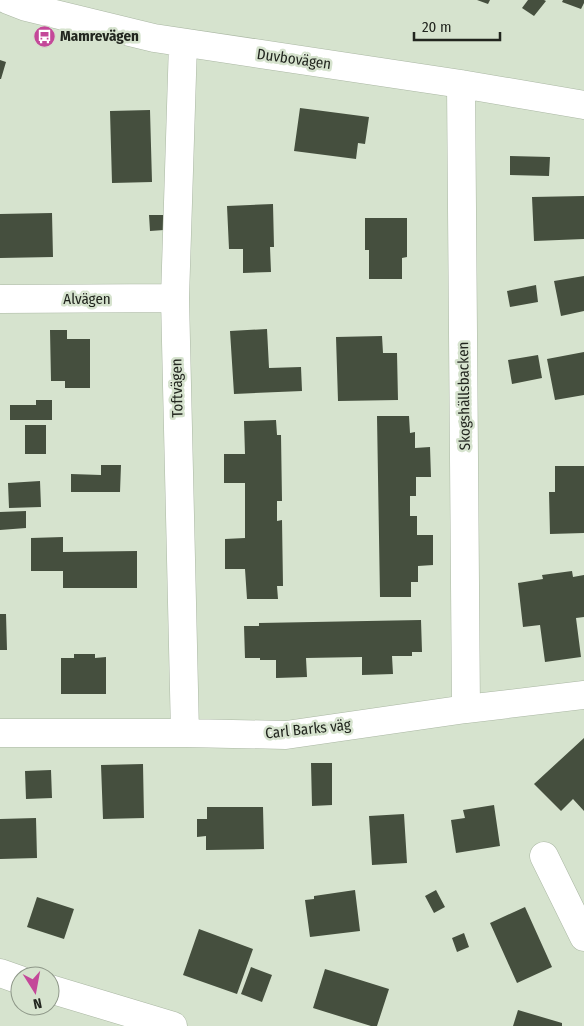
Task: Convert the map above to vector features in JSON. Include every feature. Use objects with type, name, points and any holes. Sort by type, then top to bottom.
[{"type":"street","name":"Duvbovägen","points":[[8,0],[26,7],[154,38],[461,84],[584,105]]},
{"type":"street","name":"Toftvägen","points":[[183,43],[175,298],[185,733]]},
{"type":"street","name":"Skogshällsbacken","points":[[461,84],[466,709]]},
{"type":"street","name":"Alvägen","points":[[0,299],[175,298]]},
{"type":"street","name":"Carl Barks väg","points":[[0,733],[286,735],[466,709],[584,695]]},
{"type":"street","points":[[544,856],[584,937]]},
{"type":"street","points":[[60,992],[173,1026]]},
{"type":"building","points":[[477,0],[490,0],[488,4]]},
{"type":"building","points":[[528,0],[546,1],[534,16],[522,8]]},
{"type":"building","points":[[563,0],[584,0],[584,3],[581,9],[562,2]]},
{"type":"building","points":[[0,60],[6,62],[1,79],[0,79]]},
{"type":"building","points":[[300,108],[369,117],[365,144],[358,143],[356,159],[294,151]]},
{"type":"building","points":[[150,110],[152,182],[112,183],[110,111]]},
{"type":"building","points":[[510,156],[550,157],[549,176],[510,175]]},
{"type":"building","points":[[584,196],[584,239],[534,241],[532,197]]},
{"type":"building","points":[[273,204],[274,247],[270,247],[271,272],[243,273],[243,249],[229,249],[227,206]]},
{"type":"building","points":[[52,213],[53,257],[0,258],[0,214]]},
{"type":"building","points":[[149,215],[164,215],[164,230],[150,231]]},
{"type":"building","points":[[365,218],[407,218],[407,257],[402,258],[402,279],[369,279],[369,250],[365,250]]},
{"type":"building","points":[[584,276],[584,311],[561,316],[554,281]]},
{"type":"building","points":[[536,285],[538,302],[510,307],[507,291]]},
{"type":"building","points":[[267,329],[269,368],[301,367],[302,391],[234,394],[230,331]]},
{"type":"building","points":[[50,330],[67,330],[67,339],[90,339],[90,388],[65,388],[65,381],[51,381]]},
{"type":"building","points":[[382,336],[383,353],[397,353],[398,400],[338,401],[336,337]]},
{"type":"building","points":[[584,352],[584,395],[555,400],[547,359]]},
{"type":"building","points":[[538,355],[542,378],[512,384],[508,360]]},
{"type":"building","points":[[36,400],[52,400],[52,420],[10,420],[10,405],[36,405]]},
{"type":"building","points":[[377,416],[409,416],[410,433],[415,432],[415,448],[430,447],[431,477],[416,477],[416,496],[410,496],[410,516],[417,516],[417,535],[433,535],[433,565],[418,566],[418,582],[411,582],[411,597],[380,597]]},
{"type":"building","points":[[276,420],[277,435],[281,435],[282,501],[277,501],[277,521],[282,520],[283,586],[277,586],[278,599],[247,599],[245,569],[225,569],[225,539],[245,538],[245,483],[224,483],[224,454],[245,454],[244,421]]},
{"type":"building","points":[[25,425],[46,425],[46,454],[25,454]]},
{"type":"building","points":[[101,465],[121,465],[120,492],[71,492],[71,474],[101,475]]},
{"type":"building","points":[[555,466],[584,466],[584,533],[550,534],[549,492],[555,492]]},
{"type":"building","points":[[40,481],[41,507],[9,508],[8,483]]},
{"type":"building","points":[[26,511],[26,528],[0,530],[0,512]]},
{"type":"building","points":[[63,537],[63,552],[137,551],[137,588],[63,588],[63,571],[31,571],[31,538]]},
{"type":"building","points":[[572,571],[573,577],[584,575],[584,617],[576,618],[581,657],[545,662],[540,625],[523,627],[518,583],[543,579],[542,575]]},
{"type":"building","points":[[0,614],[6,614],[7,650],[0,650]]},
{"type":"building","points":[[421,620],[422,652],[412,652],[412,656],[392,656],[393,674],[362,675],[362,657],[306,658],[307,677],[276,678],[276,660],[245,658],[244,626],[259,626],[259,623]]},
{"type":"building","points":[[74,654],[95,654],[95,658],[106,657],[106,694],[61,694],[61,658],[74,658]]},
{"type":"building","points":[[584,738],[584,811],[573,799],[561,811],[534,784]]},
{"type":"building","points":[[311,763],[332,763],[332,805],[312,806]]},
{"type":"building","points":[[143,764],[144,818],[103,819],[101,765]]},
{"type":"building","points":[[51,770],[52,798],[26,799],[25,771]]},
{"type":"building","points":[[494,805],[500,846],[456,853],[451,820],[465,818],[463,810]]},
{"type":"building","points":[[207,807],[263,807],[264,849],[206,850],[206,836],[197,837],[197,819],[207,819]]},
{"type":"building","points":[[404,814],[407,863],[372,865],[369,816]]},
{"type":"building","points":[[36,818],[37,858],[0,859],[0,819]]},
{"type":"building","points":[[355,890],[360,931],[310,937],[305,900],[314,899],[314,896]]},
{"type":"building","points":[[436,890],[445,907],[434,913],[425,896]]},
{"type":"building","points":[[37,897],[74,909],[64,939],[27,927]]},
{"type":"building","points":[[525,907],[552,967],[517,983],[490,923]]},
{"type":"building","points":[[199,929],[253,949],[237,994],[183,975]]},
{"type":"building","points":[[464,933],[469,947],[457,952],[452,938]]},
{"type":"building","points":[[251,967],[272,975],[262,1002],[241,994]]},
{"type":"building","points":[[325,969],[389,989],[377,1026],[371,1026],[313,1008]]},
{"type":"building","points":[[518,1010],[562,1023],[562,1026],[513,1026]]},
{"type":"place","name":"Mamrevägen","points":[[44,36]]}]
